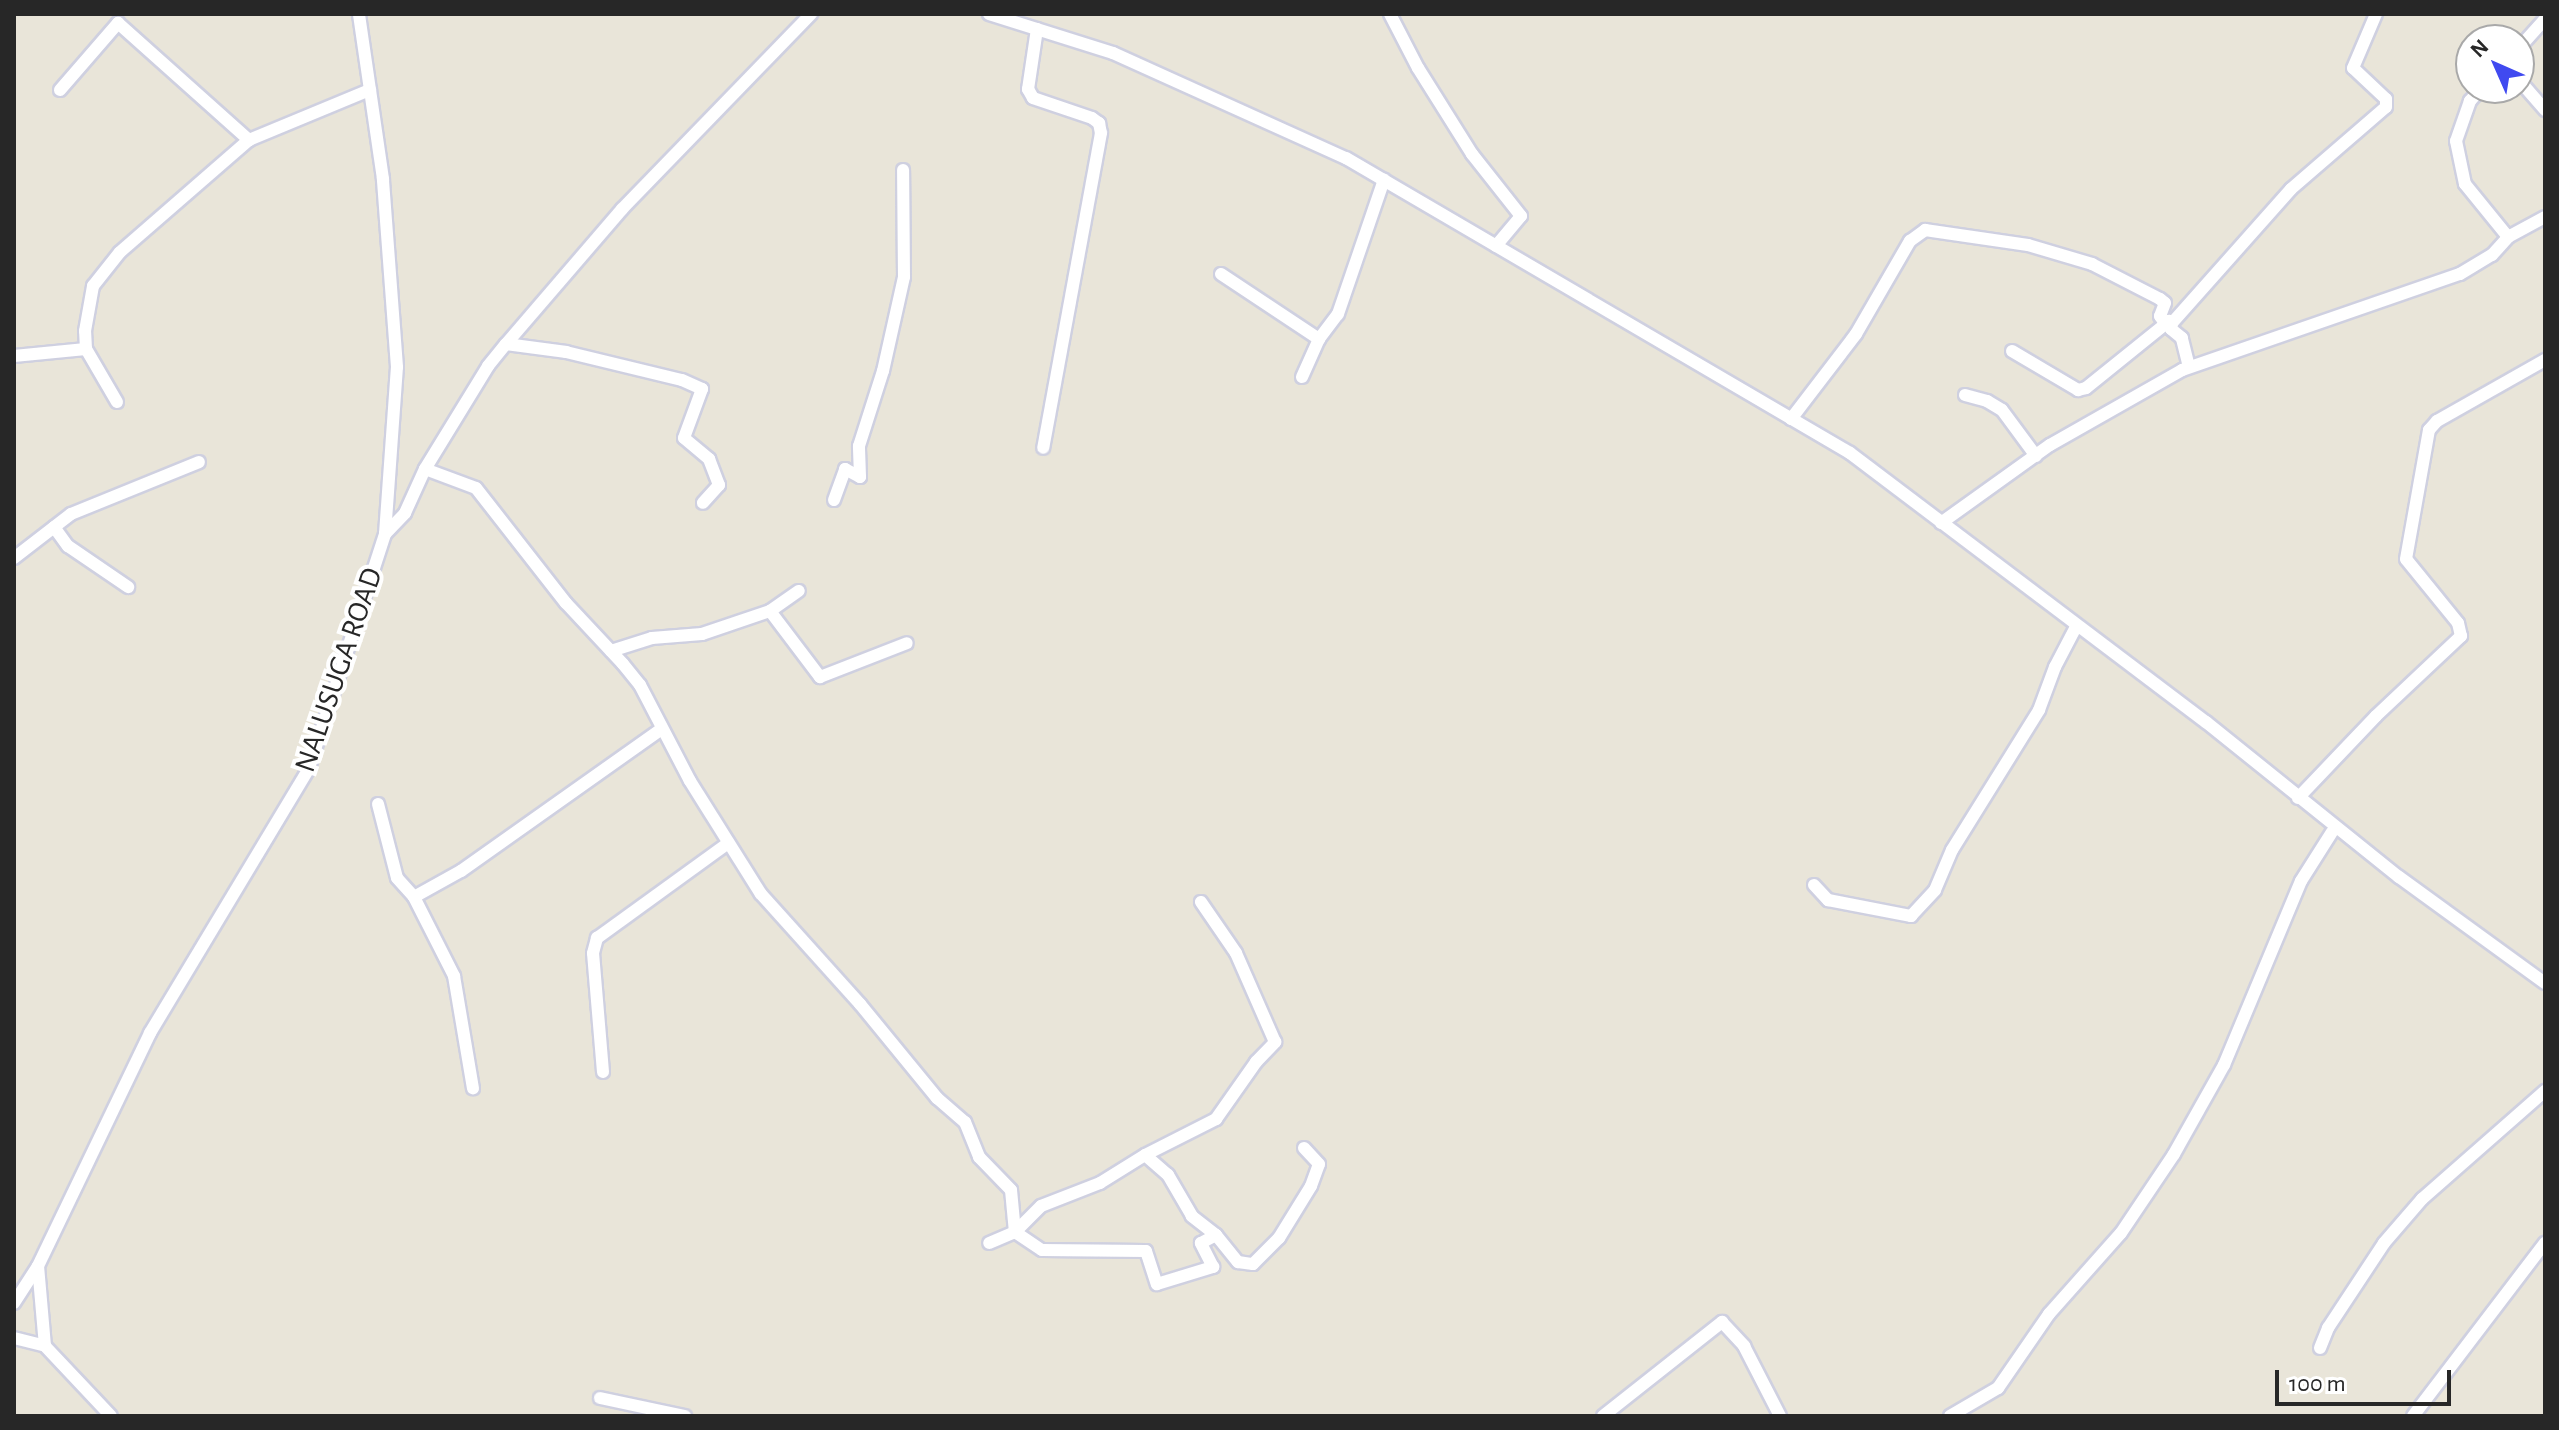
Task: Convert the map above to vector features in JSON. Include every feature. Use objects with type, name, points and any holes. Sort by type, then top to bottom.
[{"type":"street","name":"NALUSUGA ROAD","points":[[14,1303],[38,1266],[150,1033],[309,768],[385,534],[397,367],[383,179],[359,14]]},
{"type":"street","points":[[385,534],[405,513],[425,469],[488,366],[506,344],[622,209],[811,14]]},
{"type":"street","points":[[989,14],[1113,53],[1346,158],[1850,453],[2206,722],[2298,798],[2465,927],[2545,983]]},
{"type":"street","points":[[1390,14],[1418,68],[1472,154],[1521,216],[1496,246]]},
{"type":"street","points":[[2012,351],[2078,390],[2086,388],[2168,323],[2291,189],[2386,107],[2386,99],[2353,68],[2376,14]]},
{"type":"street","points":[[60,90],[118,23],[249,140]]},
{"type":"street","points":[[1037,29],[1028,89],[1033,98],[1092,118],[1099,123],[1101,133],[1043,448]]},
{"type":"street","points":[[117,402],[86,349],[85,331],[93,286],[120,252],[249,140],[370,90]]},
{"type":"street","points":[[2469,104],[2456,141],[2465,184],[2508,237]]},
{"type":"street","points":[[834,500],[845,469],[860,477],[859,446],[883,371],[904,277],[903,170]]},
{"type":"street","points":[[1302,377],[1319,339],[1338,314],[1384,180]]},
{"type":"street","points":[[1941,523],[2036,456],[2117,405],[2189,367],[2460,274],[2492,255],[2508,237],[2545,217]]},
{"type":"street","points":[[1791,419],[1856,334],[1910,241],[1925,230],[2028,245],[2092,264],[2160,299],[2165,303],[2160,316],[2182,338],[2189,367]]},
{"type":"street","points":[[1221,274],[1319,339]]},
{"type":"street","points":[[506,344],[566,352],[682,380],[702,389],[684,438],[709,459],[719,485],[703,503]]},
{"type":"street","points":[[14,356],[86,349]]},
{"type":"street","points":[[2298,798],[2376,716],[2461,636],[2458,623],[2406,559],[2429,430],[2437,421],[2545,360]]},
{"type":"street","points":[[1965,395],[1987,401],[2002,410],[2036,456]]},
{"type":"street","points":[[14,558],[71,514],[199,462]]},
{"type":"street","points":[[425,469],[476,488],[566,603],[640,685],[660,730],[761,894],[860,1004],[937,1098],[965,1122],[979,1157],[1011,1190],[1015,1232]]},
{"type":"street","points":[[54,527],[68,546],[128,587]]},
{"type":"street","points":[[611,651],[661,636],[702,634],[770,611],[799,591]]},
{"type":"street","points":[[770,611],[820,677],[907,643]]},
{"type":"street","points":[[1814,885],[1828,900],[1911,916],[1935,890],[1952,850],[2039,710],[2055,667],[2077,625]]},
{"type":"street","points":[[414,897],[461,871],[660,730]]},
{"type":"street","points":[[378,804],[397,878],[414,897],[454,976],[473,1088]]},
{"type":"street","points":[[1950,1416],[1998,1388],[2049,1314],[2121,1233],[2174,1154],[2224,1065],[2301,881],[2332,832]]},
{"type":"street","points":[[603,1072],[593,953],[597,938],[728,843]]},
{"type":"street","points":[[989,1243],[1015,1232],[1041,1206],[1100,1183],[1145,1155],[1216,1119],[1256,1062],[1275,1042],[1236,953],[1201,902]]},
{"type":"street","points":[[2320,1348],[2328,1328],[2384,1243],[2422,1199],[2545,1091]]},
{"type":"street","points":[[1145,1155],[1168,1175],[1192,1216],[1216,1235],[1238,1262],[1253,1264],[1279,1238],[1311,1186],[1319,1164],[1304,1148]]},
{"type":"street","points":[[1015,1232],[1042,1250],[1146,1251],[1157,1284],[1213,1267],[1201,1243],[1216,1235]]},
{"type":"street","points":[[2413,1416],[2545,1243]]},
{"type":"street","points":[[38,1266],[45,1346]]},
{"type":"street","points":[[1603,1416],[1722,1322],[1744,1346],[1780,1416]]},
{"type":"street","points":[[14,1338],[45,1346],[111,1416]]},
{"type":"street","points":[[600,1398],[685,1416]]}]
